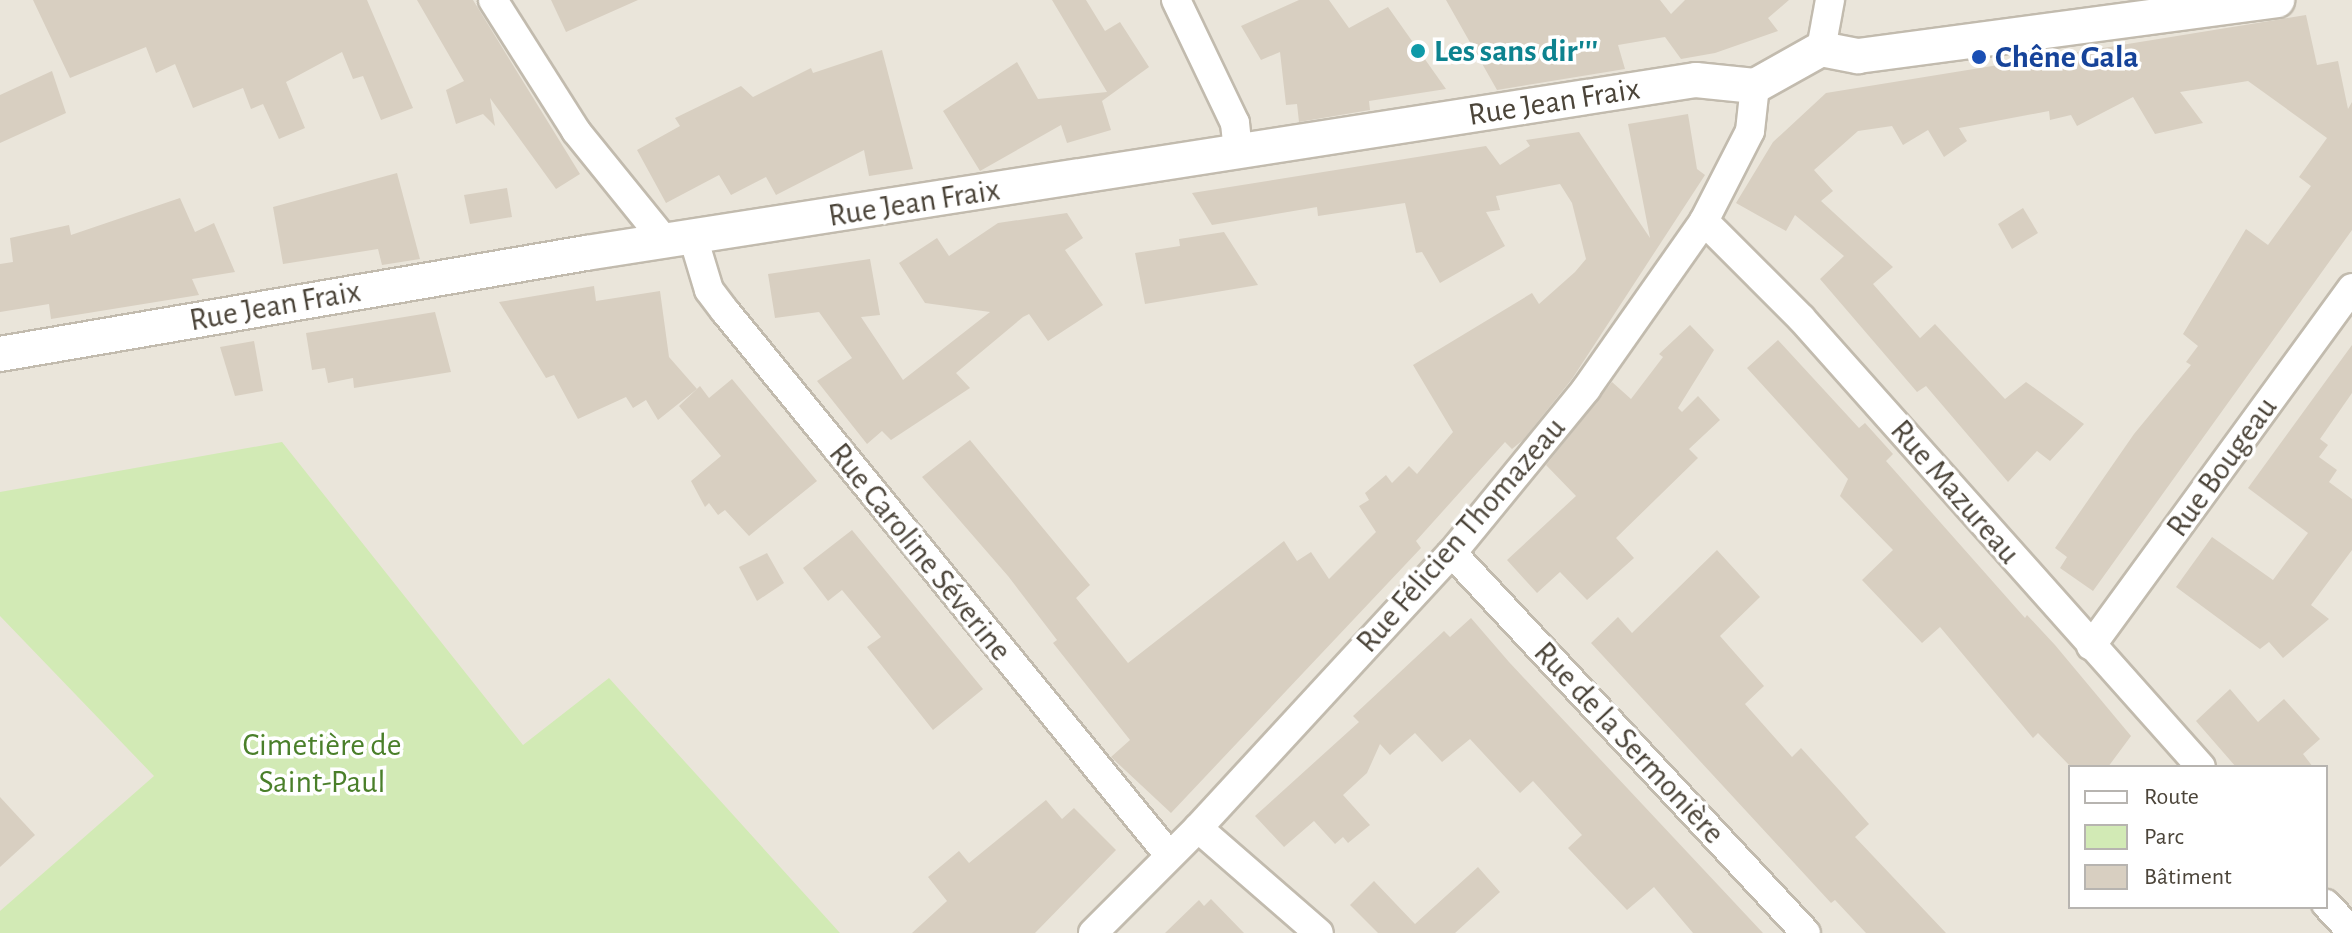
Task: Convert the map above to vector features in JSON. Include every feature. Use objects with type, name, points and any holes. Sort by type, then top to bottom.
[{"type":"street","name":"Rue Caroline Séverine","points":[[493,0],[576,131],[679,239],[725,311],[1169,855]]},
{"type":"street","points":[[1176,0],[1235,123],[1238,153]]},
{"type":"street","points":[[1821,49],[1830,0]]},
{"type":"street","points":[[1755,86],[1821,49],[1858,56],[2277,0]]},
{"type":"street","name":"Rue Jean Fraix","points":[[0,354],[679,239],[1696,80],[1755,86]]},
{"type":"street","name":"Rue Félicien Thomazeau","points":[[1093,933],[1198,828],[1452,553],[1586,389],[1704,221],[1750,131],[1755,86]]},
{"type":"street","name":"Rue Mazureau","points":[[1704,221],[1801,318],[2199,765]]},
{"type":"street","name":"Rue Bougeau","points":[[2091,646],[2352,288]]},
{"type":"street","name":"Rue de la Sermonière","points":[[1452,553],[1806,933]]},
{"type":"street","points":[[1198,828],[1319,933]]},
{"type":"street","points":[[2328,906],[2352,932]]},
{"type":"shaded area","points":[[0,0],[2352,0],[2352,933],[0,933]]},
{"type":"green space","name":"Cimetière de Saint-Paul","points":[[282,442],[523,745],[609,678],[840,933],[0,933],[0,911],[154,776],[0,616],[0,492]]},
{"type":"building","points":[[33,0],[367,0],[413,108],[381,120],[363,76],[353,79],[342,52],[286,82],[305,128],[279,139],[263,104],[251,109],[243,88],[193,108],[175,64],[156,73],[146,47],[70,78]]},
{"type":"building","points":[[417,0],[473,0],[580,174],[556,189],[490,98],[495,126],[483,114],[456,124],[446,90],[464,81]]},
{"type":"building","points":[[551,0],[638,0],[566,32]]},
{"type":"building","points":[[1052,0],[1086,0],[1105,31],[1120,22],[1149,67],[1102,101],[1111,130],[1067,143],[1061,125],[980,171],[943,111],[1017,62],[1038,99],[1107,92]]},
{"type":"building","points":[[1299,0],[1329,0],[1349,28],[1388,7],[1446,89],[1369,101],[1370,110],[1299,122],[1297,104],[1286,105],[1280,52],[1261,60],[1241,26]]},
{"type":"building","points":[[1446,0],[1660,0],[1671,14],[1685,0],[1789,0],[1768,18],[1778,31],[1715,53],[1681,59],[1665,37],[1618,45],[1625,69],[1497,90]]},
{"type":"building","points":[[2306,15],[2317,65],[2338,61],[2348,109],[2352,102],[2352,230],[2093,591],[2060,568],[2067,557],[2055,548],[2134,434],[2191,365],[2186,362],[2198,346],[2183,334],[2246,229],[2268,245],[2311,186],[2299,177],[2327,138],[2248,81],[2180,92],[2203,123],[2155,134],[2133,97],[2077,126],[2071,115],[2050,120],[2049,111],[1959,128],[1967,141],[1944,157],[1928,130],[1903,145],[1892,126],[1858,131],[1814,170],[1833,191],[1821,201],[1893,267],[1873,284],[1920,338],[1935,324],[2005,399],[2026,382],[2084,424],[2050,461],[2037,451],[2008,482],[1926,386],[1917,392],[1820,279],[1844,256],[1795,215],[1786,231],[1736,203],[1773,142],[1826,93]]},
{"type":"building","points":[[882,50],[913,169],[869,176],[864,150],[776,195],[766,177],[731,195],[719,175],[666,203],[637,150],[680,126],[675,118],[741,86],[753,97],[811,68],[813,73]]},
{"type":"building","points":[[52,71],[66,113],[0,143],[0,95]]},
{"type":"building","points":[[1688,114],[1697,169],[1705,175],[1572,379],[1523,440],[1512,449],[1505,442],[1416,541],[1421,548],[1171,813],[1111,757],[1130,740],[1053,643],[1057,640],[1008,576],[922,477],[970,440],[1090,585],[1076,598],[1128,663],[1284,541],[1297,561],[1311,552],[1329,579],[1376,532],[1359,506],[1369,500],[1365,493],[1386,475],[1392,483],[1409,466],[1417,474],[1453,432],[1413,365],[1532,293],[1539,304],[1575,272],[1586,259],[1572,203],[1560,184],[1496,196],[1500,210],[1486,212],[1505,246],[1440,283],[1422,252],[1416,253],[1405,203],[1318,216],[1317,207],[1212,225],[1192,193],[1486,146],[1500,165],[1530,146],[1526,140],[1579,132],[1650,238],[1628,124]]},
{"type":"building","points":[[397,173],[420,259],[382,265],[378,249],[283,264],[273,207]]},
{"type":"building","points":[[507,188],[512,217],[470,224],[464,195]]},
{"type":"building","points":[[180,198],[195,232],[214,223],[235,272],[192,279],[199,295],[51,319],[49,304],[0,312],[0,264],[13,262],[10,238],[69,225],[71,235]]},
{"type":"building","points":[[2023,208],[2038,233],[2012,249],[1998,224]]},
{"type":"building","points":[[1067,213],[1083,238],[1065,250],[1103,305],[1048,341],[1029,314],[1023,317],[956,373],[970,388],[891,440],[882,431],[867,444],[817,381],[852,358],[819,312],[775,318],[768,274],[870,259],[880,315],[861,317],[903,380],[990,312],[925,303],[899,263],[937,238],[949,256],[998,223]]},
{"type":"building","points":[[1224,232],[1258,285],[1145,304],[1135,253],[1180,246],[1179,239]]},
{"type":"building","points":[[594,286],[596,301],[660,291],[669,357],[697,389],[658,420],[646,400],[633,408],[626,397],[578,419],[554,375],[546,378],[499,302]]},
{"type":"building","points":[[435,312],[451,372],[354,388],[353,378],[328,383],[325,368],[312,370],[306,333]]},
{"type":"building","points":[[1690,325],[1714,350],[1678,408],[1682,412],[1698,396],[1720,420],[1689,449],[1698,458],[1616,538],[1634,558],[1587,600],[1560,572],[1537,593],[1507,560],[1576,496],[1546,465],[1612,382],[1631,399],[1663,357],[1659,354]]},
{"type":"building","points":[[1778,340],[1859,428],[1865,423],[1893,454],[1886,461],[2025,618],[2027,615],[2055,645],[2131,736],[2109,765],[2069,765],[2038,733],[2033,738],[1940,627],[1922,643],[1862,580],[1893,550],[1840,496],[1848,479],[1747,368]]},
{"type":"building","points":[[254,341],[263,391],[235,396],[220,347]]},
{"type":"building","points":[[2352,345],[2352,393],[2320,439],[2328,445],[2319,457],[2337,470],[2329,482],[2352,499],[2352,550],[2311,605],[2329,619],[2283,658],[2269,642],[2260,649],[2176,587],[2212,537],[2273,580],[2308,533],[2248,488]]},
{"type":"building","points":[[732,379],[817,481],[749,536],[725,510],[718,515],[709,503],[705,507],[691,481],[721,456],[679,406],[700,386],[709,398]]},
{"type":"building","points":[[852,530],[983,689],[933,730],[867,647],[881,637],[842,590],[828,601],[803,568]]},
{"type":"building","points":[[1717,550],[1760,597],[1720,636],[1764,686],[1745,704],[1792,757],[1801,748],[1869,824],[1855,837],[1946,933],[1866,933],[1835,900],[1831,903],[1591,643],[1618,617],[1632,633]]},
{"type":"building","points":[[767,553],[784,583],[757,601],[739,567]]},
{"type":"building","points":[[1471,618],[1763,933],[1693,933],[1654,887],[1627,910],[1568,848],[1582,835],[1533,781],[1520,793],[1470,739],[1442,762],[1415,733],[1390,755],[1380,744],[1367,773],[1343,795],[1370,825],[1348,843],[1343,837],[1335,844],[1314,821],[1284,847],[1255,816],[1359,722],[1353,716],[1444,631],[1450,637]]},
{"type":"building","points":[[2230,689],[2258,722],[2284,699],[2320,739],[2303,754],[2311,765],[2234,765],[2196,721]]},
{"type":"building","points":[[0,797],[35,835],[0,867]]},
{"type":"building","points":[[1046,800],[1062,819],[1074,808],[1116,850],[1035,933],[912,933],[947,901],[928,877],[959,851],[969,863]]},
{"type":"building","points":[[1478,867],[1500,892],[1455,933],[1378,933],[1350,905],[1374,881],[1415,924]]},
{"type":"building","points":[[1211,899],[1244,933],[1165,933],[1199,900],[1204,906]]},
{"type":"place","name":"Les sans dir'''","points":[[1418,51]]},
{"type":"place","name":"Chêne Gala","points":[[1979,57]]}]
